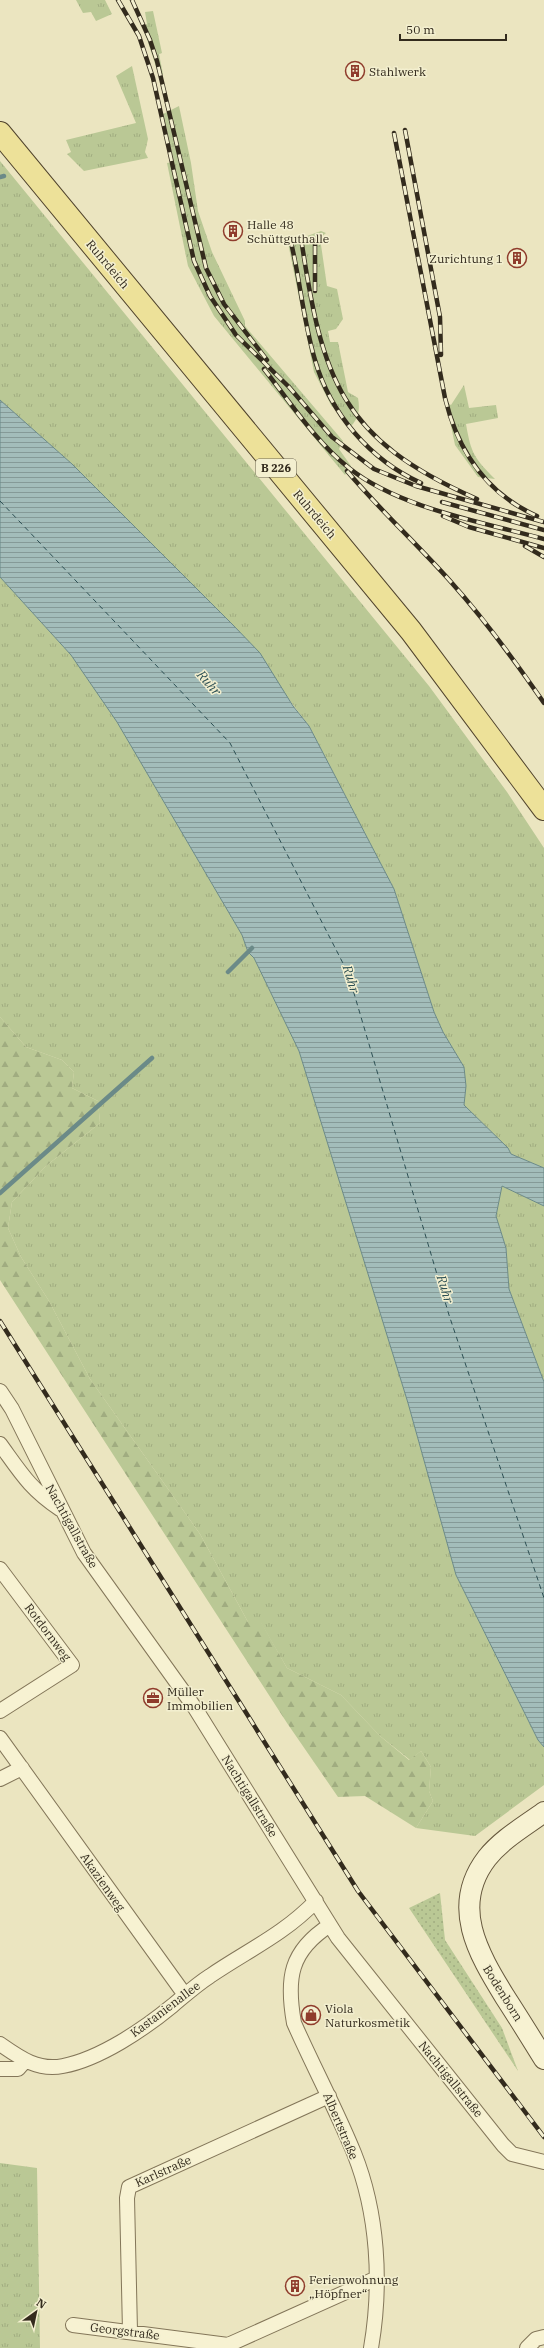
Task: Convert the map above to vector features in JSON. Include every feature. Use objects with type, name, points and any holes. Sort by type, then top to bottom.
[{"type":"main road","name":"Ruhrdeich","points":[[0,133],[412,631],[457,689],[544,809]]},
{"type":"main road","name":"Bodenborn","points":[[544,1812],[497,1847],[483,1864],[472,1889],[469,1913],[470,1924],[476,1945],[487,1967],[544,2058]]},
{"type":"street","name":"Nachtigallstraße","points":[[0,1391],[12,1409],[84,1553],[194,1708],[350,1955],[512,2154],[544,2162]]},
{"type":"street","points":[[0,1444],[29,1485],[40,1495],[61,1509]]},
{"type":"street","name":"Rotdornweg","points":[[0,1569],[72,1665],[0,1711]]},
{"type":"street","name":"Akazienweg","points":[[0,1738],[185,1995]]},
{"type":"street","points":[[0,1779],[23,1769]]},
{"type":"street","name":"Kastanienallee","points":[[0,2044],[25,2061],[40,2067],[63,2066],[81,2061],[130,2036],[209,1976],[264,1944],[298,1920],[316,1901]]},
{"type":"street","name":"Albertstraße","points":[[330,1925],[306,1945],[296,1958],[290,1977],[294,2023],[329,2096],[354,2154],[366,2190],[373,2226],[377,2278],[371,2348]]},
{"type":"street","points":[[0,2069],[18,2069],[25,2061]]},
{"type":"street","name":"Karlstraße","points":[[130,2331],[127,2198],[129,2187],[329,2096]]},
{"type":"street","name":"Georgstraße","points":[[73,2325],[130,2331],[228,2346],[377,2278]]},
{"type":"street","points":[[527,2348],[536,2339],[544,2337]]},
{"type":"green space","points":[[76,0],[105,0],[112,14],[96,21],[91,12],[83,13]]},
{"type":"green space","points":[[153,11],[162,53],[159,54],[163,74],[159,76],[143,27],[147,24],[145,12]]},
{"type":"green space","points":[[132,66],[148,139],[145,152],[148,158],[84,171],[67,154],[71,152],[66,140],[136,123],[116,76]]},
{"type":"green space","points":[[179,106],[191,163],[198,211],[212,252],[245,321],[245,326],[343,441],[339,449],[351,466],[345,475],[214,316],[188,266],[167,163],[174,162],[163,114]]},
{"type":"green space","points":[[0,161],[429,686],[507,792],[544,848],[544,1168],[511,1154],[508,1148],[464,1105],[466,1086],[464,1067],[443,1032],[434,1012],[394,889],[309,726],[233,625],[72,464],[0,400]]},
{"type":"green space","points":[[321,231],[326,233],[320,238],[327,286],[337,289],[343,319],[336,329],[328,331],[330,342],[338,342],[348,392],[358,398],[359,402],[357,416],[351,426],[337,405],[332,407],[314,372],[288,243]]},
{"type":"green space","points":[[464,385],[469,408],[496,405],[498,418],[466,424],[474,454],[482,466],[495,479],[478,477],[455,445],[446,402],[451,405]]},
{"type":"green space","points":[[0,577],[71,655],[117,722],[242,935],[248,952],[254,958],[299,1051],[408,1403],[456,1575],[538,1740],[544,1747],[544,1785],[475,1836],[416,1828],[433,1801],[429,1791],[431,1767],[421,1751],[410,1760],[380,1736],[341,1695],[287,1668],[261,1623],[248,1622],[200,1534],[90,1379],[49,1301],[21,1257],[8,1228],[12,1202],[46,1166],[100,1123],[98,1101],[72,1088],[74,1072],[62,1060],[26,1047],[0,1017]]},
{"type":"green space","points":[[0,1017],[26,1047],[62,1060],[74,1072],[72,1088],[98,1101],[100,1123],[46,1166],[12,1202],[8,1228],[21,1257],[49,1301],[90,1379],[200,1534],[248,1622],[261,1622],[287,1668],[341,1695],[380,1736],[409,1760],[421,1751],[431,1767],[429,1791],[433,1801],[416,1828],[365,1796],[338,1797],[287,1723],[0,1280]]},
{"type":"green space","points":[[502,1186],[544,1206],[544,1382],[509,1289],[506,1248],[496,1216]]},
{"type":"green space","points":[[440,1893],[445,1940],[502,2028],[518,2071],[409,1908]]},
{"type":"green space","points":[[0,2163],[37,2168],[40,2348],[0,2348]]},
{"type":"water","name":"Ruhr","points":[[0,400],[72,464],[260,653],[293,706],[309,726],[394,889],[434,1012],[443,1032],[464,1067],[466,1086],[464,1105],[508,1148],[511,1154],[544,1168],[544,1206],[502,1186],[496,1216],[506,1248],[509,1289],[544,1382],[544,1747],[538,1740],[456,1575],[408,1403],[299,1051],[254,958],[248,952],[242,935],[117,722],[71,655],[0,577]]},
{"type":"waterway","points":[[0,177],[4,176]]},
{"type":"waterway","points":[[228,972],[252,948]]},
{"type":"waterway","points":[[0,1193],[152,1058]]},
{"type":"ferry route","points":[[0,501],[230,743],[348,973],[449,1315],[544,1598]]},
{"type":"railway","points":[[118,0],[139,36],[153,78],[194,261],[210,296],[236,335],[289,387],[332,437],[374,469],[416,486],[544,522]]},
{"type":"railway","points":[[132,0],[150,40],[157,61],[206,268],[224,304],[267,360]]},
{"type":"railway","points":[[405,130],[440,317],[441,355]]},
{"type":"railway","points":[[394,133],[445,398],[458,436],[466,453],[488,483],[519,506],[537,516]]},
{"type":"railway","points":[[290,238],[311,345],[322,380],[331,398],[354,433],[369,448],[385,462],[421,483]]},
{"type":"railway","points":[[301,238],[318,330],[330,367],[346,399],[367,427],[395,453],[431,476],[477,499]]},
{"type":"railway","points":[[315,241],[315,291]]},
{"type":"railway","points":[[264,369],[325,446],[349,468],[369,482],[416,504],[468,520],[544,539]]},
{"type":"railway","points":[[347,471],[464,596],[544,703]]},
{"type":"railway","points":[[442,502],[544,530]]},
{"type":"railway","points":[[443,516],[469,527],[544,548]]},
{"type":"railway","points":[[525,546],[544,557]]},
{"type":"railway","points":[[0,1321],[358,1891],[544,2137]]},
{"type":"place","name":"Stahlwerk","points":[[355,71]]},
{"type":"place","name":"Halle 48 Schüttguthalle","points":[[233,231]]},
{"type":"place","name":"Zurichtung 1","points":[[517,258]]},
{"type":"place","name":"Müller Immobilien","points":[[153,1698]]},
{"type":"place","name":"Viola Naturkosmetik","points":[[311,2015]]},
{"type":"place","name":"Ferienwohnung „Höpfner“","points":[[295,2286]]}]
